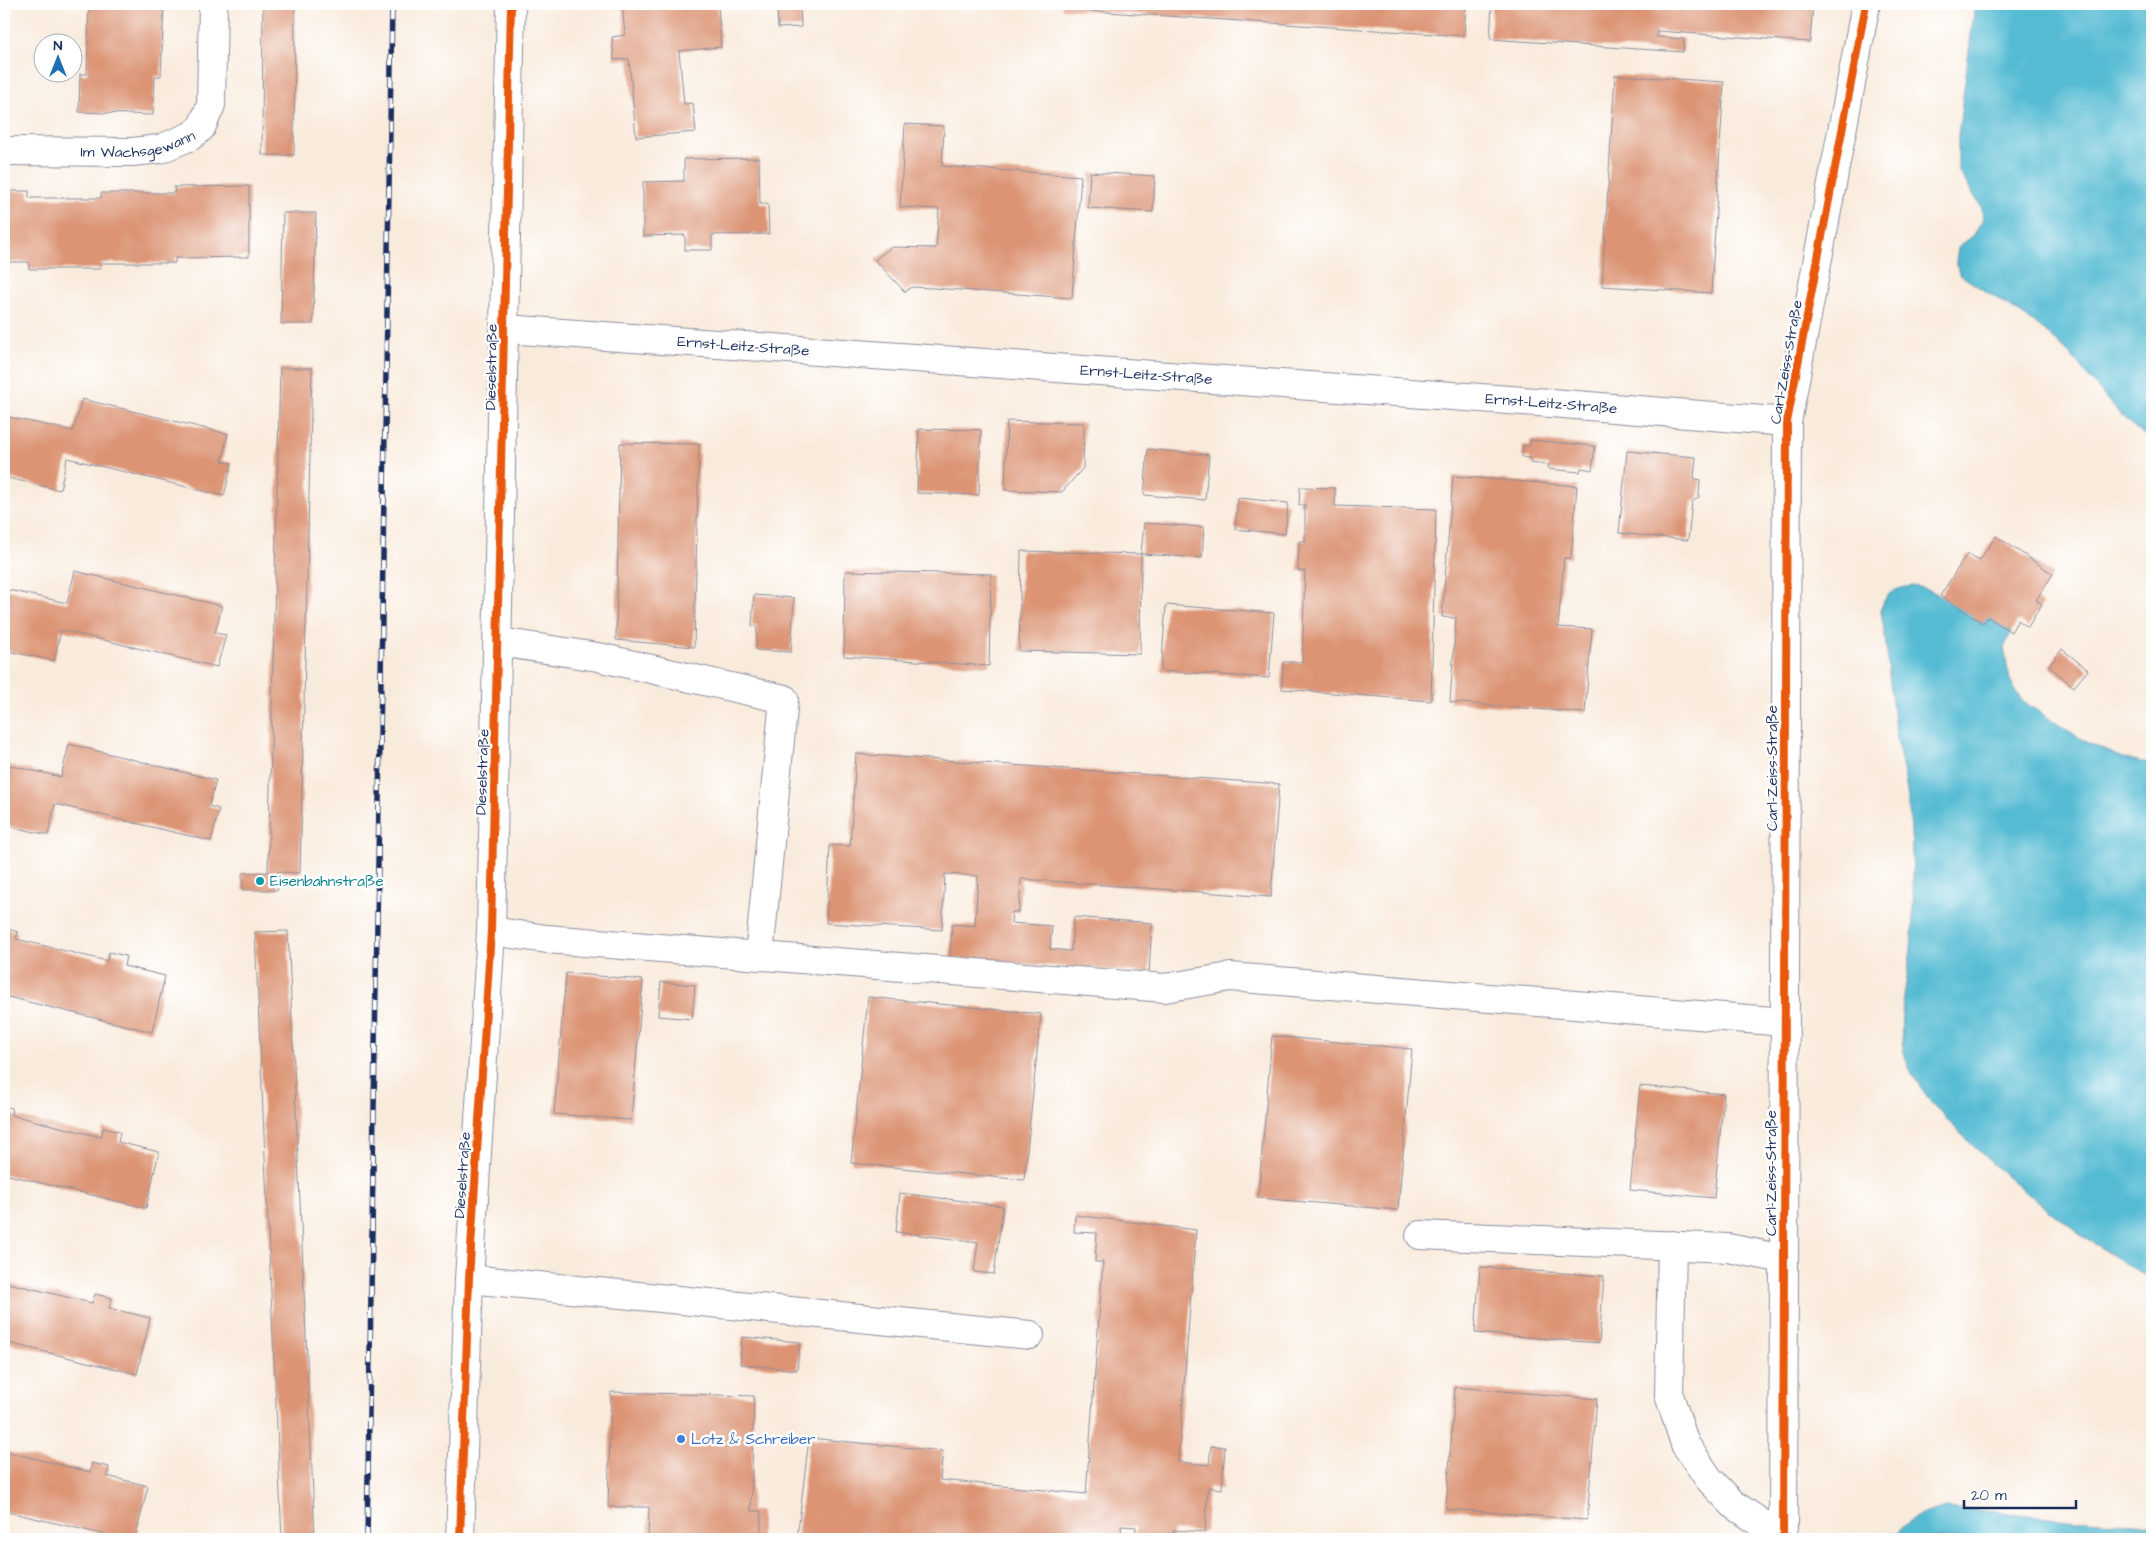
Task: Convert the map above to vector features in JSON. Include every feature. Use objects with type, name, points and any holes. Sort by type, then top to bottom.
[{"type":"street","name":"Im Wachsgewann","points":[[4,151],[132,152],[160,149],[191,136],[206,119],[211,104],[213,4]]},
{"type":"street","name":"Dieselstraße","points":[[460,1539],[469,1279],[491,931],[506,329],[511,4]]},
{"type":"street","name":"Carl-Zeiss-Straße","points":[[1783,1539],[1787,422],[1866,4]]},
{"type":"street","name":"Ernst-Leitz-Straße","points":[[506,329],[1542,402],[1787,422]]},
{"type":"street","points":[[499,642],[598,657],[784,700],[759,956]]},
{"type":"street","points":[[491,931],[547,939],[1165,988],[1230,977],[1785,1022]]},
{"type":"street","points":[[1420,1235],[1728,1248],[1784,1259]]},
{"type":"street","points":[[1672,1245],[1669,1395],[1685,1444],[1709,1479],[1732,1504],[1783,1539]]},
{"type":"street","points":[[469,1279],[1030,1335]]},
{"type":"water","points":[[1975,4],[2152,4],[2152,440],[2124,418],[2081,367],[2046,332],[2022,314],[1959,274],[1956,260],[1958,247],[1973,236],[1983,221],[1982,208],[1958,170],[1958,136]]},
{"type":"water","points":[[1913,586],[1941,596],[1982,623],[1988,617],[2011,632],[2004,648],[2010,681],[2022,701],[2086,742],[2123,758],[2152,764],[2152,1278],[2125,1264],[2092,1242],[2016,1184],[1948,1120],[1923,1091],[1908,1065],[1904,1051],[1901,1024],[1913,927],[1911,834],[1907,791],[1895,728],[1881,611],[1882,605],[1891,592]]},
{"type":"water","points":[[1946,1507],[2099,1522],[2152,1525],[2152,1539],[1895,1539],[1898,1532],[1909,1521],[1923,1514]]},
{"type":"building","points":[[89,4],[164,4],[161,76],[155,76],[153,115],[79,112],[80,82],[82,82],[82,74],[87,74]]},
{"type":"building","points":[[263,4],[295,4],[294,155],[262,155]]},
{"type":"building","points":[[622,4],[718,4],[721,47],[679,51],[684,104],[693,103],[696,132],[636,137],[629,59],[614,60],[612,37],[625,35]]},
{"type":"building","points":[[777,4],[800,4],[801,27],[778,28]]},
{"type":"building","points":[[1062,4],[1466,4],[1464,36],[1062,9]]},
{"type":"building","points":[[1492,4],[1813,4],[1810,42],[1657,31],[1656,37],[1684,39],[1683,52],[1490,39]]},
{"type":"building","points":[[1615,75],[1724,82],[1711,293],[1602,286]]},
{"type":"building","points":[[905,124],[944,126],[942,166],[1081,176],[1072,298],[911,287],[905,292],[875,260],[891,247],[936,248],[939,209],[900,207]]},
{"type":"building","points":[[759,158],[760,204],[768,204],[769,234],[712,235],[712,250],[685,250],[685,235],[643,236],[643,182],[684,181],[684,159]]},
{"type":"building","points":[[1090,172],[1155,176],[1153,212],[1088,208]]},
{"type":"building","points":[[249,186],[249,257],[175,258],[175,263],[101,263],[101,269],[29,269],[29,262],[4,262],[4,191],[29,191],[29,198],[101,198],[101,193],[175,193],[174,187]]},
{"type":"building","points":[[283,213],[316,213],[313,324],[281,324]]},
{"type":"building","points":[[280,368],[312,368],[300,873],[278,872],[278,890],[243,890],[242,873],[268,872]]},
{"type":"building","points":[[82,399],[228,434],[222,461],[232,463],[224,496],[67,458],[60,490],[4,477],[4,416],[73,431]]},
{"type":"building","points":[[1007,421],[1084,423],[1083,468],[1062,492],[1005,490]]},
{"type":"building","points":[[919,429],[981,430],[979,495],[917,493]]},
{"type":"building","points":[[1530,440],[1595,446],[1592,470],[1581,468],[1580,472],[1548,469],[1549,465],[1530,463],[1530,458],[1522,457],[1523,445],[1530,446]]},
{"type":"building","points":[[620,443],[699,444],[694,647],[616,640]]},
{"type":"building","points":[[1148,449],[1209,455],[1205,500],[1144,495]]},
{"type":"building","points":[[1627,451],[1696,457],[1694,478],[1700,480],[1699,497],[1692,502],[1688,540],[1619,533]]},
{"type":"building","points":[[1453,476],[1577,486],[1571,558],[1564,558],[1558,627],[1592,629],[1585,713],[1450,702],[1456,618],[1442,617]]},
{"type":"building","points":[[1300,487],[1335,488],[1335,506],[1436,509],[1431,701],[1282,689],[1283,662],[1302,662],[1305,571],[1298,571],[1299,541],[1305,541],[1305,505],[1299,505]]},
{"type":"building","points":[[1238,498],[1288,503],[1285,534],[1235,529]]},
{"type":"building","points":[[1144,523],[1204,527],[1202,558],[1141,554]]},
{"type":"building","points":[[1996,536],[2053,574],[2036,600],[2042,604],[2028,627],[2018,620],[2011,632],[1988,617],[1983,623],[1940,596],[1967,554],[1979,561]]},
{"type":"building","points":[[1021,551],[1141,554],[1140,654],[1019,651]]},
{"type":"building","points":[[75,571],[222,606],[215,633],[226,635],[217,667],[61,630],[54,661],[4,650],[4,589],[67,603]]},
{"type":"building","points":[[845,571],[991,574],[989,666],[844,656]]},
{"type":"building","points":[[754,595],[794,598],[791,652],[756,650],[757,626],[752,626]]},
{"type":"building","points":[[1166,605],[1274,613],[1269,678],[1161,671]]},
{"type":"building","points":[[2062,649],[2088,670],[2074,687],[2049,666]]},
{"type":"building","points":[[69,744],[216,780],[209,806],[219,809],[211,841],[55,804],[48,835],[4,825],[4,764],[61,777]]},
{"type":"building","points":[[856,754],[1279,784],[1271,897],[1021,879],[1019,912],[1012,912],[1011,923],[1052,926],[1050,949],[1071,951],[1074,917],[1152,923],[1149,973],[950,958],[952,924],[975,926],[978,876],[945,874],[942,930],[826,923],[830,845],[850,846]]},
{"type":"building","points":[[4,928],[18,932],[16,939],[107,961],[109,952],[126,956],[124,966],[165,976],[152,1032],[4,996]]},
{"type":"building","points":[[288,931],[315,1539],[282,1539],[255,932]]},
{"type":"building","points":[[566,973],[643,980],[631,1120],[554,1114]]},
{"type":"building","points":[[661,982],[695,985],[692,1019],[658,1016]]},
{"type":"building","points":[[868,997],[1041,1014],[1024,1180],[851,1163]]},
{"type":"building","points":[[1272,1036],[1412,1049],[1398,1210],[1258,1198]]},
{"type":"building","points":[[1640,1086],[1724,1094],[1714,1198],[1630,1190]]},
{"type":"building","points":[[4,1106],[12,1108],[11,1115],[101,1137],[103,1128],[120,1132],[118,1142],[159,1152],[146,1208],[4,1174]]},
{"type":"building","points":[[900,1193],[1003,1206],[994,1274],[974,1272],[978,1242],[896,1232]]},
{"type":"building","points":[[1075,1215],[1196,1230],[1178,1462],[1209,1465],[1211,1446],[1225,1447],[1222,1489],[1208,1487],[1205,1532],[1173,1530],[1173,1539],[1135,1539],[1136,1527],[1121,1526],[1122,1539],[797,1539],[809,1438],[943,1451],[940,1480],[1086,1494],[1103,1262],[1095,1262],[1097,1233],[1074,1232]]},
{"type":"building","points":[[1480,1267],[1604,1276],[1599,1343],[1475,1333]]},
{"type":"building","points":[[4,1282],[92,1303],[95,1294],[112,1298],[109,1308],[150,1318],[137,1374],[4,1342]]},
{"type":"building","points":[[742,1337],[800,1342],[797,1370],[740,1364]]},
{"type":"building","points":[[1455,1387],[1597,1399],[1587,1520],[1446,1509]]},
{"type":"building","points":[[611,1392],[754,1396],[751,1511],[761,1511],[761,1539],[648,1539],[649,1507],[608,1507]]},
{"type":"building","points":[[4,1451],[90,1472],[92,1463],[109,1467],[107,1476],[148,1486],[135,1539],[123,1539],[4,1511]]},
{"type":"railway","points":[[367,1539],[392,4]]},
{"type":"cycle path","points":[[460,1539],[469,1279],[491,931],[511,4]]},
{"type":"cycle path","points":[[1783,1539],[1787,422],[1866,4]]},
{"type":"place","name":"Eisenbahnstraße","points":[[260,881]]},
{"type":"place","name":"Lotz & Schreiber","points":[[681,1439]]}]
